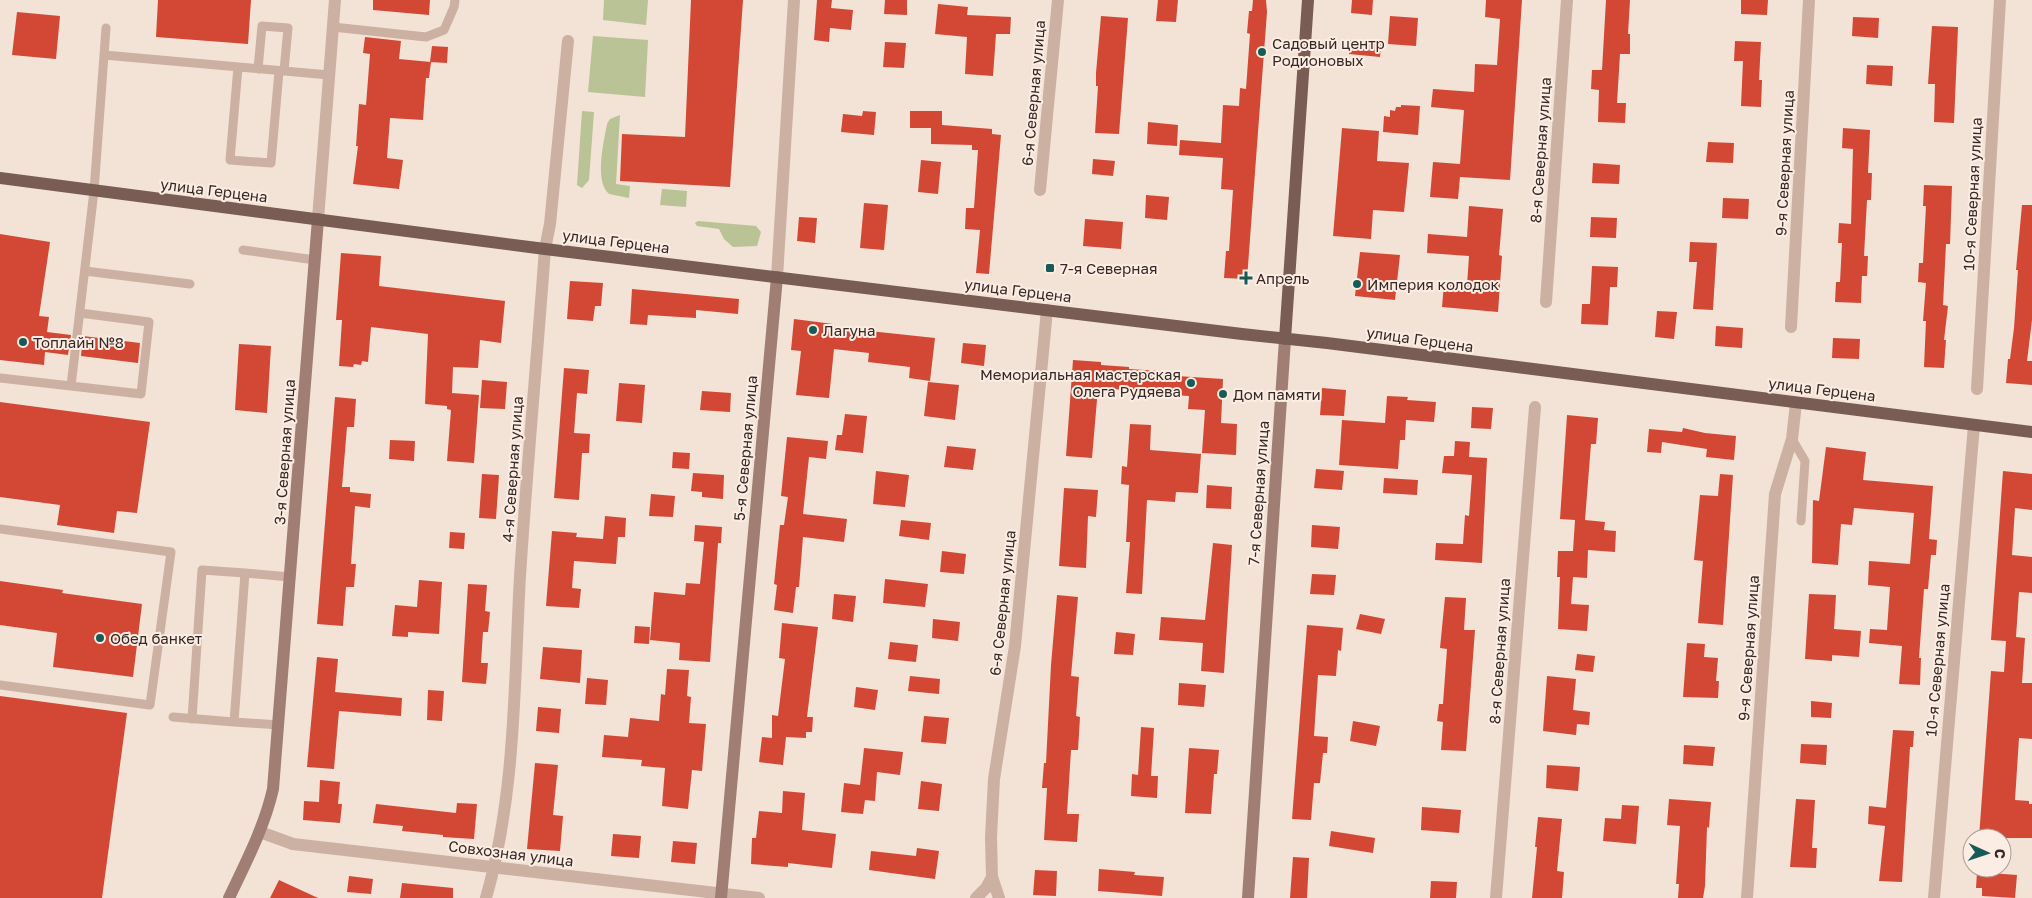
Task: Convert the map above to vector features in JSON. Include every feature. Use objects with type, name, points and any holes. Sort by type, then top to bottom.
[{"type":"main road","name":"7-я Северная улица","points":[[1248,898],[1308,0]]},
{"type":"main road","name":"улица Герцена","points":[[0,178],[546,249],[2032,432]]},
{"type":"main road","name":"3-я Северная улица","points":[[228,898],[268,813],[273,789],[318,219]]},
{"type":"main road","name":"5-я Северная улица","points":[[721,896],[777,277]]},
{"type":"street","name":"3-я Северная улица","points":[[318,219],[335,0]]},
{"type":"street","name":"5-я Северная улица","points":[[777,277],[794,0]]},
{"type":"street","name":"6-я Северная улица","points":[[1040,190],[1058,0]]},
{"type":"street","name":"8-я Северная улица","points":[[1546,302],[1567,0]]},
{"type":"street","name":"9-я Северная улица","points":[[1792,327],[1809,0]]},
{"type":"street","name":"10-я Северная улица","points":[[1977,390],[2000,0]]},
{"type":"street","name":"4-я Северная улица","points":[[486,898],[494,868],[508,791],[520,575],[546,249],[568,41]]},
{"type":"street","name":"6-я Северная улица","points":[[999,898],[992,877],[991,837],[994,779],[1015,646],[1047,310]]},
{"type":"street","name":"9-я Северная улица","points":[[1747,898],[1775,494],[1792,439],[1796,402]]},
{"type":"street","name":"8-я Северная улица","points":[[1496,898],[1535,407]]},
{"type":"street","name":"10-я Северная улица","points":[[1934,898],[1974,425]]},
{"type":"street","name":"Совхозная улица","points":[[260,832],[293,844],[721,896],[759,898]]},
{"type":"street","points":[[976,898],[986,888],[992,877]]},
{"type":"lane","points":[[333,27],[426,37],[444,30],[455,0]]},
{"type":"lane","points":[[238,67],[230,160],[271,163],[288,28],[262,26],[258,69]]},
{"type":"lane","points":[[71,386],[94,191],[106,28]]},
{"type":"lane","points":[[104,55],[329,75]]},
{"type":"lane","points":[[243,250],[315,260]]},
{"type":"lane","points":[[84,272],[190,284]]},
{"type":"lane","points":[[0,378],[141,394],[149,322],[80,314]]},
{"type":"lane","points":[[1792,439],[1806,461],[1801,520]]},
{"type":"lane","points":[[0,529],[170,552],[150,705],[0,685]]},
{"type":"lane","points":[[192,719],[202,570],[290,577]]},
{"type":"lane","points":[[234,722],[245,573]]},
{"type":"lane","points":[[173,718],[279,725]]},
{"type":"green space","points":[[604,0],[648,0],[646,25],[603,20]]},
{"type":"green space","points":[[593,36],[648,40],[645,97],[588,92]]},
{"type":"green space","points":[[582,111],[594,112],[589,180],[582,188],[577,185]]},
{"type":"green space","points":[[620,115],[616,184],[630,186],[629,198],[609,194],[604,188],[601,171],[602,150],[607,124],[610,119]]},
{"type":"green space","points":[[662,189],[687,191],[686,207],[660,205]]},
{"type":"green space","points":[[698,221],[756,226],[761,232],[757,246],[733,247],[724,239],[719,229],[697,226],[695,223]]},
{"type":"building","points":[[158,0],[251,0],[248,44],[156,37]]},
{"type":"building","points":[[373,0],[430,0],[429,15],[373,10]]},
{"type":"building","points":[[691,0],[743,0],[730,187],[620,181],[622,134],[685,137]]},
{"type":"building","points":[[817,0],[832,0],[831,8],[853,10],[851,30],[830,28],[829,42],[814,40]]},
{"type":"building","points":[[885,0],[907,0],[907,15],[884,14]]},
{"type":"building","points":[[1158,0],[1178,0],[1176,22],[1156,21]]},
{"type":"building","points":[[1253,0],[1266,0],[1267,12],[1247,279],[1224,278],[1226,251],[1229,251],[1233,190],[1221,189],[1223,158],[1179,155],[1180,140],[1221,143],[1223,105],[1239,106],[1240,88],[1246,89],[1250,34],[1247,33],[1249,11],[1252,11]]},
{"type":"building","points":[[1352,0],[1373,0],[1372,15],[1351,13]]},
{"type":"building","points":[[1486,0],[1522,0],[1510,180],[1460,177],[1458,199],[1430,197],[1433,162],[1460,164],[1464,110],[1431,107],[1433,89],[1474,92],[1475,64],[1497,65],[1500,19],[1485,17]]},
{"type":"building","points":[[1606,0],[1630,0],[1628,34],[1630,34],[1630,54],[1620,54],[1617,103],[1626,103],[1625,123],[1598,122],[1599,90],[1591,89],[1592,70],[1602,70]]},
{"type":"building","points":[[1741,0],[1768,0],[1767,15],[1741,14]]},
{"type":"building","points":[[938,4],[968,7],[967,15],[1011,17],[1010,34],[996,34],[993,76],[965,74],[967,37],[935,34]]},
{"type":"building","points":[[17,12],[60,16],[56,59],[12,55]]},
{"type":"building","points":[[1101,16],[1128,18],[1119,134],[1095,133],[1098,86],[1096,86],[1096,73]]},
{"type":"building","points":[[1390,16],[1418,18],[1416,46],[1388,44]]},
{"type":"building","points":[[1853,17],[1879,18],[1878,38],[1852,36]]},
{"type":"building","points":[[1932,26],[1958,27],[1954,123],[1934,122],[1935,84],[1928,84]]},
{"type":"building","points":[[365,37],[401,41],[399,59],[431,62],[429,78],[426,78],[423,120],[390,118],[387,158],[403,160],[399,189],[353,184],[358,146],[356,146],[359,104],[366,105],[370,54],[363,53]]},
{"type":"building","points":[[1350,40],[1381,42],[1380,57],[1349,54]]},
{"type":"building","points":[[1735,41],[1761,42],[1759,80],[1762,80],[1761,107],[1741,106],[1743,61],[1734,61]]},
{"type":"building","points":[[885,42],[906,43],[904,68],[883,67]]},
{"type":"building","points":[[432,46],[448,47],[447,63],[430,62]]},
{"type":"building","points":[[1867,65],[1893,66],[1892,86],[1866,84]]},
{"type":"building","points":[[1401,105],[1420,106],[1418,135],[1383,132],[1384,116],[1390,117],[1390,110],[1395,111],[1396,107],[1401,107]]},
{"type":"building","points":[[863,111],[876,112],[874,135],[841,132],[843,114],[862,116]]},
{"type":"building","points":[[910,111],[942,111],[942,125],[992,129],[992,134],[1001,135],[989,274],[976,273],[980,230],[965,229],[966,208],[974,208],[978,150],[972,150],[972,145],[931,144],[931,128],[910,128]]},
{"type":"building","points":[[1148,122],[1178,125],[1177,146],[1147,144]]},
{"type":"building","points":[[1342,128],[1379,131],[1377,161],[1409,163],[1404,212],[1373,210],[1371,239],[1333,236]]},
{"type":"building","points":[[1843,128],[1870,130],[1868,173],[1872,173],[1871,200],[1867,200],[1864,256],[1868,256],[1867,276],[1862,276],[1861,303],[1835,302],[1836,282],[1840,282],[1842,243],[1838,243],[1839,223],[1851,224],[1853,149],[1842,148]]},
{"type":"building","points":[[1708,142],[1734,143],[1733,163],[1706,162]]},
{"type":"building","points":[[1093,159],[1115,161],[1113,176],[1092,174]]},
{"type":"building","points":[[921,160],[941,162],[938,194],[918,192]]},
{"type":"building","points":[[1593,163],[1620,165],[1619,184],[1592,183]]},
{"type":"building","points":[[1924,185],[1952,186],[1950,244],[1946,244],[1943,305],[1948,306],[1944,340],[1946,340],[1944,368],[1924,367],[1926,321],[1923,321],[1926,283],[1918,282],[1919,263],[1923,263],[1926,206],[1923,206]]},
{"type":"building","points":[[1146,195],[1169,197],[1167,220],[1145,218]]},
{"type":"building","points":[[1723,198],[1749,199],[1748,219],[1722,218]]},
{"type":"building","points":[[864,203],[888,205],[884,250],[860,248]]},
{"type":"building","points":[[2022,205],[2032,205],[2032,320],[2027,361],[2032,361],[2032,385],[2006,383],[2014,328],[2018,270],[2016,270]]},
{"type":"building","points":[[1469,206],[1503,209],[1499,255],[1502,256],[1498,312],[1442,307],[1444,284],[1467,285],[1469,256],[1427,253],[1428,234],[1467,237]]},
{"type":"building","points":[[799,217],[817,218],[815,243],[797,241]]},
{"type":"building","points":[[1591,217],[1617,218],[1616,238],[1590,237]]},
{"type":"building","points":[[1085,219],[1123,222],[1121,249],[1083,246]]},
{"type":"building","points":[[0,234],[50,242],[39,316],[49,317],[47,332],[71,335],[68,355],[45,352],[44,365],[0,360]]},
{"type":"building","points":[[1690,242],[1717,243],[1713,310],[1693,309],[1697,262],[1689,262]]},
{"type":"building","points":[[1360,252],[1400,255],[1395,300],[1355,296]]},
{"type":"building","points":[[341,253],[381,256],[379,286],[505,301],[501,343],[480,340],[478,368],[453,367],[452,393],[479,395],[474,463],[447,461],[451,410],[447,409],[447,406],[425,404],[428,334],[371,327],[368,362],[362,361],[361,365],[354,364],[353,367],[339,366],[342,320],[336,320]]},
{"type":"building","points":[[1592,266],[1618,267],[1617,287],[1610,287],[1608,325],[1581,324],[1582,304],[1590,304]]},
{"type":"building","points":[[570,281],[603,283],[601,306],[595,306],[593,321],[567,319]]},
{"type":"building","points":[[632,289],[739,299],[738,314],[696,310],[696,318],[648,315],[647,325],[630,324]]},
{"type":"building","points":[[1657,311],[1677,312],[1674,339],[1655,337]]},
{"type":"building","points":[[794,319],[833,324],[832,327],[935,338],[930,381],[909,378],[910,367],[868,362],[869,353],[834,349],[829,398],[796,395],[801,351],[791,350]]},
{"type":"building","points":[[1716,326],[1743,328],[1742,348],[1715,346]]},
{"type":"building","points":[[83,336],[140,343],[138,363],[81,356]]},
{"type":"building","points":[[1833,338],[1860,339],[1859,359],[1832,358]]},
{"type":"building","points":[[963,343],[986,345],[984,366],[961,363]]},
{"type":"building","points":[[239,344],[271,346],[267,413],[235,410]]},
{"type":"building","points":[[1073,360],[1101,362],[1101,365],[1129,367],[1129,369],[1177,372],[1177,376],[1223,379],[1221,423],[1237,424],[1236,455],[1202,453],[1205,410],[1188,409],[1189,396],[1098,388],[1092,458],[1066,456]]},
{"type":"building","points":[[564,368],[589,370],[587,394],[577,393],[574,433],[590,434],[589,453],[582,453],[579,500],[554,498]]},
{"type":"building","points":[[482,380],[507,382],[505,409],[480,408]]},
{"type":"building","points":[[928,382],[959,385],[955,420],[924,416]]},
{"type":"building","points":[[619,383],[645,385],[642,423],[616,421]]},
{"type":"building","points":[[1322,388],[1346,390],[1344,416],[1320,415]]},
{"type":"building","points":[[702,391],[731,393],[730,412],[700,410]]},
{"type":"building","points":[[1387,396],[1408,397],[1407,400],[1436,402],[1434,422],[1406,420],[1405,440],[1400,440],[1398,469],[1339,465],[1342,420],[1385,423]]},
{"type":"building","points":[[335,397],[356,399],[354,427],[347,427],[342,487],[350,487],[350,492],[371,494],[370,508],[355,506],[351,564],[356,564],[354,587],[346,587],[343,626],[317,624]]},
{"type":"building","points":[[0,402],[150,422],[137,513],[117,511],[114,533],[57,525],[60,505],[0,497]]},
{"type":"building","points":[[1472,407],[1493,408],[1491,429],[1471,428]]},
{"type":"building","points":[[845,414],[867,416],[863,453],[835,450],[837,435],[842,435]]},
{"type":"building","points":[[1567,415],[1598,418],[1596,444],[1591,444],[1585,520],[1605,522],[1604,530],[1616,531],[1615,552],[1588,550],[1587,578],[1573,577],[1571,604],[1589,605],[1587,631],[1558,629],[1560,577],[1557,577],[1558,551],[1573,551],[1575,520],[1560,519]]},
{"type":"building","points":[[1130,424],[1151,425],[1150,450],[1201,454],[1198,493],[1176,492],[1175,502],[1147,500],[1142,594],[1126,593],[1130,542],[1126,542],[1129,485],[1121,484],[1122,466],[1127,467]]},
{"type":"building","points":[[1683,428],[1705,433],[1736,436],[1734,460],[1706,457],[1707,449],[1662,442],[1661,453],[1647,452],[1649,429],[1682,432]]},
{"type":"building","points":[[787,437],[828,441],[826,459],[809,457],[803,514],[847,519],[844,542],[803,537],[799,587],[796,587],[793,613],[774,610],[777,585],[774,584],[780,525],[784,525],[788,497],[781,496]]},
{"type":"building","points":[[390,440],[415,441],[414,461],[389,459]]},
{"type":"building","points":[[1455,441],[1470,442],[1469,457],[1487,458],[1482,563],[1435,560],[1436,543],[1463,544],[1465,515],[1469,516],[1472,475],[1442,473],[1444,456],[1454,456]]},
{"type":"building","points":[[947,446],[976,449],[973,470],[944,467]]},
{"type":"building","points":[[1826,447],[1866,452],[1863,480],[1933,486],[1929,539],[1937,540],[1936,555],[1931,555],[1928,589],[1924,589],[1919,658],[1921,658],[1920,685],[1899,684],[1902,646],[1869,643],[1870,629],[1887,630],[1890,587],[1868,585],[1869,561],[1910,564],[1914,513],[1854,508],[1852,525],[1841,524],[1838,565],[1812,563],[1813,500],[1819,501]]},
{"type":"building","points":[[673,452],[690,453],[689,469],[672,468]]},
{"type":"building","points":[[1316,469],[1344,471],[1342,490],[1314,488]]},
{"type":"building","points":[[876,471],[909,475],[905,507],[873,504]]},
{"type":"building","points":[[2003,471],[2032,474],[2032,510],[2015,508],[2012,555],[2032,557],[2032,593],[2019,592],[2016,637],[2025,638],[2022,683],[2032,683],[2032,739],[2019,738],[2015,800],[2029,801],[2029,804],[2032,804],[2032,838],[2012,838],[2012,828],[1980,828],[1991,671],[2004,672],[2006,641],[1991,640]]},
{"type":"building","points":[[693,473],[724,475],[723,499],[702,497],[702,492],[691,491]]},
{"type":"building","points":[[482,474],[499,475],[496,519],[479,518]]},
{"type":"building","points":[[1720,474],[1733,475],[1723,625],[1698,623],[1703,561],[1694,560],[1700,495],[1718,496]]},
{"type":"building","points":[[1384,478],[1418,480],[1417,495],[1383,493]]},
{"type":"building","points":[[1207,485],[1232,487],[1231,509],[1206,508]]},
{"type":"building","points":[[1064,488],[1098,490],[1096,517],[1088,516],[1086,568],[1059,566]]},
{"type":"building","points":[[651,494],[675,496],[673,517],[649,516]]},
{"type":"building","points":[[605,516],[626,518],[625,537],[618,537],[616,564],[574,561],[572,588],[581,589],[579,608],[546,606],[552,531],[577,533],[576,537],[603,539]]},
{"type":"building","points":[[901,520],[931,523],[929,540],[899,536]]},
{"type":"building","points":[[695,525],[722,527],[721,543],[718,543],[710,662],[679,660],[680,643],[650,640],[654,592],[685,595],[686,583],[700,584],[704,542],[694,541]]},
{"type":"building","points":[[1312,525],[1340,527],[1338,549],[1311,547]]},
{"type":"building","points":[[450,532],[465,533],[464,549],[449,548]]},
{"type":"building","points":[[1213,543],[1232,545],[1224,673],[1201,671],[1203,643],[1159,640],[1161,617],[1205,620]]},
{"type":"building","points":[[942,551],[966,554],[964,574],[940,572]]},
{"type":"building","points":[[1312,574],[1336,575],[1334,595],[1310,594]]},
{"type":"building","points":[[885,579],[928,584],[925,607],[883,603]]},
{"type":"building","points":[[419,580],[442,582],[439,634],[408,632],[408,637],[392,636],[395,605],[417,607]]},
{"type":"building","points":[[0,581],[63,590],[62,593],[142,604],[133,677],[53,667],[57,633],[0,625]]},
{"type":"building","points":[[468,584],[487,585],[485,611],[490,612],[488,632],[483,632],[481,663],[488,663],[486,684],[462,682]]},
{"type":"building","points":[[834,594],[856,596],[853,622],[832,619]]},
{"type":"building","points":[[1809,594],[1836,595],[1834,629],[1861,631],[1859,657],[1832,655],[1832,661],[1805,659]]},
{"type":"building","points":[[1057,595],[1078,597],[1071,676],[1079,677],[1076,716],[1080,717],[1078,750],[1071,750],[1067,814],[1079,814],[1077,842],[1044,840],[1047,788],[1042,788],[1044,763],[1046,763]]},
{"type":"building","points":[[1445,597],[1466,598],[1464,630],[1475,630],[1466,751],[1441,750],[1443,722],[1437,721],[1439,704],[1443,704],[1447,649],[1440,648]]},
{"type":"building","points":[[1360,614],[1385,619],[1381,634],[1356,629]]},
{"type":"building","points":[[933,619],[960,622],[958,641],[932,638]]},
{"type":"building","points":[[782,623],[818,627],[807,717],[813,717],[812,732],[806,732],[806,738],[786,737],[783,765],[759,762],[762,737],[772,738],[772,715],[778,716],[785,659],[779,658]]},
{"type":"building","points":[[1307,625],[1343,628],[1341,651],[1338,650],[1336,676],[1318,675],[1314,736],[1328,737],[1327,753],[1323,753],[1320,783],[1314,783],[1311,820],[1292,819]]},
{"type":"building","points":[[635,626],[650,627],[649,644],[634,643]]},
{"type":"building","points":[[1116,632],[1135,634],[1133,655],[1114,654]]},
{"type":"building","points":[[890,642],[918,645],[916,662],[888,659]]},
{"type":"building","points":[[1687,643],[1705,644],[1704,657],[1718,658],[1716,681],[1719,681],[1718,698],[1683,697]]},
{"type":"building","points":[[543,647],[582,650],[580,683],[540,679]]},
{"type":"building","points":[[1577,654],[1595,656],[1593,672],[1575,670]]},
{"type":"building","points":[[317,657],[338,659],[335,692],[402,698],[401,716],[339,711],[334,769],[307,767]]},
{"type":"building","points":[[667,669],[689,670],[687,696],[691,697],[689,723],[706,724],[702,771],[692,770],[688,809],[662,806],[665,768],[641,766],[642,760],[602,757],[604,735],[628,737],[630,718],[659,721],[661,694],[665,695]]},
{"type":"building","points":[[910,676],[940,679],[939,694],[908,691]]},
{"type":"building","points":[[1547,676],[1576,679],[1573,710],[1590,712],[1589,725],[1577,724],[1576,735],[1543,731]]},
{"type":"building","points":[[587,678],[608,680],[606,705],[585,704]]},
{"type":"building","points":[[1179,683],[1206,685],[1204,707],[1178,705]]},
{"type":"building","points":[[856,687],[878,690],[875,710],[854,707]]},
{"type":"building","points":[[428,690],[444,691],[442,721],[427,720]]},
{"type":"building","points":[[0,696],[127,713],[102,898],[0,898]]},
{"type":"building","points":[[1811,701],[1832,703],[1831,718],[1811,717]]},
{"type":"building","points":[[538,707],[561,709],[559,733],[536,731]]},
{"type":"building","points":[[924,716],[949,718],[946,744],[921,742]]},
{"type":"building","points":[[1353,721],[1380,726],[1376,746],[1350,741]]},
{"type":"building","points":[[1141,727],[1154,728],[1151,776],[1158,776],[1157,798],[1131,796],[1132,774],[1138,775]]},
{"type":"building","points":[[1893,730],[1914,731],[1913,747],[1910,747],[1902,882],[1879,881],[1885,826],[1868,824],[1869,806],[1886,808]]},
{"type":"building","points":[[1801,744],[1827,745],[1826,765],[1800,763]]},
{"type":"building","points":[[1684,745],[1715,747],[1713,766],[1683,764]]},
{"type":"building","points":[[864,748],[903,752],[900,775],[877,772],[875,801],[865,800],[863,814],[841,812],[844,783],[860,785]]},
{"type":"building","points":[[1189,748],[1219,750],[1217,774],[1214,774],[1211,814],[1185,813]]},
{"type":"building","points":[[535,763],[558,765],[553,815],[563,816],[560,851],[527,849]]},
{"type":"building","points":[[1547,765],[1580,767],[1578,791],[1546,788]]},
{"type":"building","points":[[320,780],[340,782],[338,804],[342,804],[340,823],[303,820],[304,801],[319,802]]},
{"type":"building","points":[[921,781],[942,784],[939,811],[918,809]]},
{"type":"building","points":[[783,791],[805,793],[802,830],[836,834],[832,868],[788,863],[788,867],[751,864],[752,838],[756,838],[759,811],[782,813]]},
{"type":"building","points":[[1669,799],[1711,802],[1709,828],[1707,827],[1703,898],[1678,898],[1679,884],[1676,884],[1680,826],[1667,825]]},
{"type":"building","points":[[1796,799],[1815,800],[1812,848],[1817,848],[1816,868],[1790,867]]},
{"type":"building","points":[[457,803],[477,804],[474,839],[402,831],[403,826],[373,823],[376,804],[456,813]]},
{"type":"building","points":[[1622,805],[1639,806],[1636,844],[1603,841],[1605,818],[1621,819]]},
{"type":"building","points":[[1422,807],[1461,810],[1459,833],[1421,830]]},
{"type":"building","points":[[1538,817],[1562,819],[1557,871],[1564,872],[1562,898],[1532,898]]},
{"type":"building","points":[[1331,831],[1375,838],[1373,853],[1329,846]]},
{"type":"building","points":[[613,834],[641,836],[639,858],[611,856]]},
{"type":"building","points":[[673,841],[697,843],[695,864],[671,862]]},
{"type":"building","points":[[917,848],[939,851],[935,879],[869,870],[871,851],[916,856]]},
{"type":"building","points":[[1293,857],[1309,858],[1307,898],[1290,898]]},
{"type":"building","points":[[1099,869],[1135,872],[1134,875],[1164,877],[1162,896],[1098,891]]},
{"type":"building","points":[[1035,870],[1057,871],[1056,896],[1033,895]]},
{"type":"building","points":[[2012,875],[2017,875],[2015,898],[1982,896],[1982,888],[1976,888],[1977,878],[2012,878]]},
{"type":"building","points":[[349,876],[373,879],[371,894],[347,892]]},
{"type":"building","points":[[279,880],[318,898],[270,898]]},
{"type":"building","points":[[1431,881],[1457,882],[1456,898],[1430,898]]},
{"type":"building","points":[[402,883],[453,888],[453,898],[400,898]]},
{"type":"place","name":"Садовый центр Родионовых","points":[[1262,52]]},
{"type":"place","name":"7-я Северная","points":[[1050,268]]},
{"type":"place","name":"Апрель","points":[[1246,278]]},
{"type":"place","name":"Империя колодок","points":[[1357,284]]},
{"type":"place","name":"Лагуна","points":[[813,330]]},
{"type":"place","name":"Топлайн №8","points":[[23,342]]},
{"type":"place","name":"Мемориальная мастерская Олега Рудяева","points":[[1191,383]]},
{"type":"place","name":"Дом памяти","points":[[1223,394]]},
{"type":"place","name":"Обед банкет","points":[[100,638]]}]
